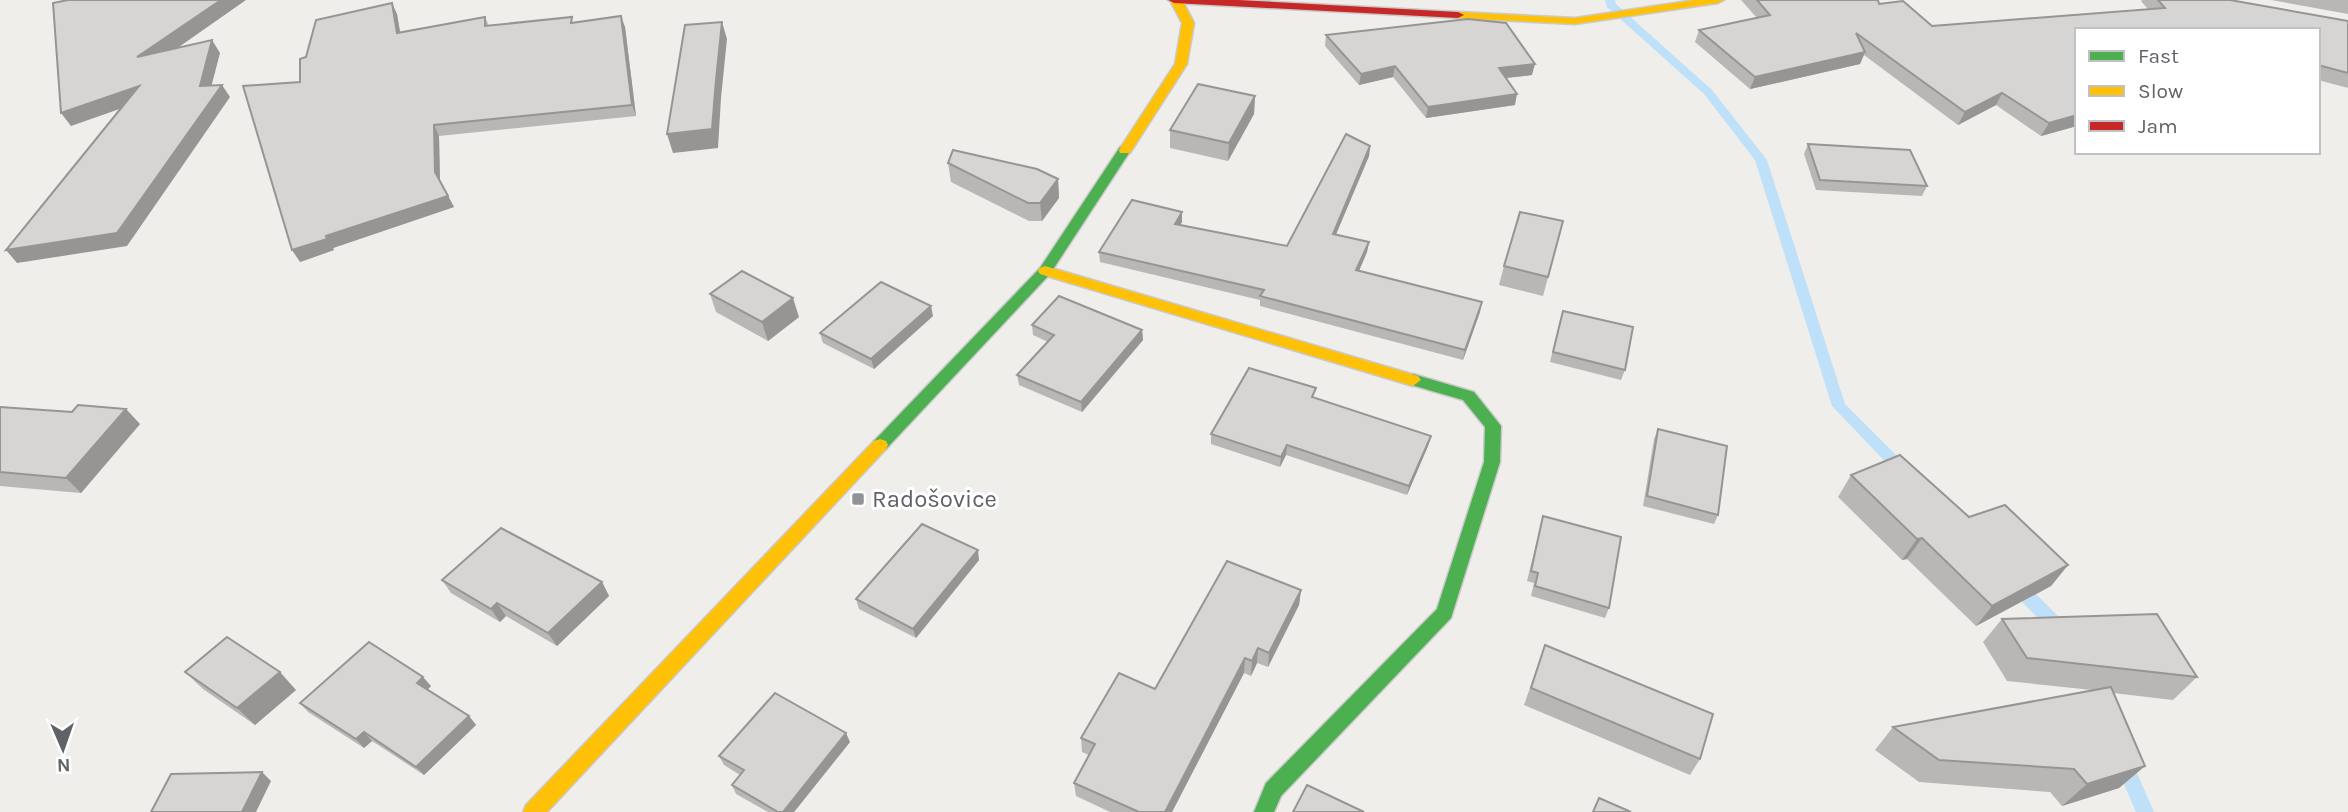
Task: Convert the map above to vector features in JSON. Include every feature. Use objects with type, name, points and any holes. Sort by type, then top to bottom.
[{"type":"street","points":[[1175,0],[1575,21],[1718,0]]},
{"type":"street","points":[[533,812],[1045,271],[1181,64],[1188,23],[1175,0]]},
{"type":"street","points":[[1045,271],[1468,396],[1493,426],[1492,462],[1445,613],[1273,790],[1264,812]]},
{"type":"building","points":[[68,0],[221,0],[137,57],[212,40],[200,86],[222,85],[117,233],[6,250],[139,86],[61,113],[53,3]]},
{"type":"building","points":[[1757,0],[1878,0],[1879,4],[1903,1],[1932,26],[2165,8],[2158,0],[2230,0],[2348,21],[2348,73],[2320,66],[2320,28],[2075,28],[2075,116],[2049,123],[2002,93],[1965,112],[1856,33],[1865,52],[1755,77],[1699,30],[1770,15]]},
{"type":"building","points":[[392,3],[397,33],[485,17],[485,26],[572,17],[571,23],[621,16],[632,105],[434,125],[435,172],[448,196],[326,236],[327,239],[292,250],[243,86],[300,82],[300,59],[306,57],[316,20]]},
{"type":"building","points":[[1468,19],[1506,23],[1535,64],[1499,68],[1517,94],[1428,107],[1395,66],[1361,74],[1326,35]]},
{"type":"building","points":[[722,22],[712,129],[667,134],[685,25]]},
{"type":"building","points":[[1198,84],[1255,96],[1229,143],[1170,130]]},
{"type":"building","points":[[1346,134],[1370,146],[1333,234],[1369,242],[1356,270],[1482,302],[1465,350],[1260,296],[1264,290],[1099,252],[1132,200],[1182,212],[1175,224],[1287,246]]},
{"type":"building","points":[[1808,144],[1910,150],[1927,186],[1820,180]]},
{"type":"building","points":[[953,150],[1037,169],[1058,179],[1040,203],[1028,203],[948,163]]},
{"type":"building","points":[[1520,212],[1563,221],[1548,277],[1504,266]]},
{"type":"building","points":[[742,271],[793,298],[762,322],[710,294]]},
{"type":"building","points":[[881,282],[931,306],[871,359],[820,333]]},
{"type":"building","points":[[1059,296],[1142,330],[1081,402],[1017,375],[1054,335],[1032,325]]},
{"type":"building","points":[[1563,311],[1633,327],[1625,370],[1553,352]]},
{"type":"building","points":[[1249,368],[1316,388],[1312,397],[1431,436],[1409,486],[1287,445],[1281,457],[1211,434]]},
{"type":"building","points":[[78,405],[126,409],[66,478],[0,472],[0,407],[72,412]]},
{"type":"building","points":[[1658,429],[1727,446],[1718,515],[1647,496]]},
{"type":"building","points":[[1900,455],[1969,517],[2005,505],[2068,565],[1992,606],[1922,538],[1917,539],[1851,475]]},
{"type":"building","points":[[1543,516],[1621,537],[1609,608],[1535,586],[1538,573],[1531,571]]},
{"type":"building","points":[[922,524],[978,550],[913,629],[856,599]]},
{"type":"building","points":[[501,528],[602,582],[548,633],[497,603],[491,609],[442,580]]},
{"type":"building","points":[[1227,561],[1301,590],[1269,653],[1258,648],[1252,661],[1245,658],[1165,812],[1139,812],[1074,783],[1095,744],[1081,738],[1119,673],[1155,689]]},
{"type":"building","points":[[2157,614],[2197,677],[2027,658],[2002,619]]},
{"type":"building","points":[[227,637],[280,672],[237,708],[185,672]]},
{"type":"building","points":[[369,642],[423,677],[417,683],[469,716],[416,767],[364,732],[356,739],[300,703]]},
{"type":"building","points":[[1545,645],[1713,714],[1700,759],[1531,688]]},
{"type":"building","points":[[2111,687],[2145,766],[2087,784],[2074,769],[1939,760],[1893,727]]},
{"type":"building","points":[[775,693],[846,733],[783,812],[778,812],[732,785],[744,770],[719,756]]},
{"type":"building","points":[[262,772],[242,812],[151,812],[171,774]]},
{"type":"building","points":[[1307,785],[1364,812],[1293,812]]},
{"type":"building","points":[[1599,798],[1631,812],[1593,812]]},
{"type":"waterway","points":[[1610,0],[1611,5],[1708,92],[1761,160],[1839,406],[1904,472]]},
{"type":"waterway","points":[[2017,586],[2062,631]]},
{"type":"waterway","points":[[2124,763],[2145,812]]},
{"type":"traffic: fast","points":[[880,445],[1045,271],[1125,150]]},
{"type":"traffic: fast","points":[[1264,812],[1273,790],[1445,613],[1492,462],[1493,426],[1468,396],[1413,380]]},
{"type":"traffic: slow","points":[[1125,150],[1181,64],[1188,23],[1176,0]]},
{"type":"traffic: slow","points":[[1458,15],[1575,21],[1718,0]]},
{"type":"traffic: slow","points":[[1045,271],[1413,380]]},
{"type":"traffic: slow","points":[[533,812],[880,445]]},
{"type":"traffic: jam","points":[[1174,0],[1458,15]]},
{"type":"place","name":"Radošovice","points":[[858,499]]}]
